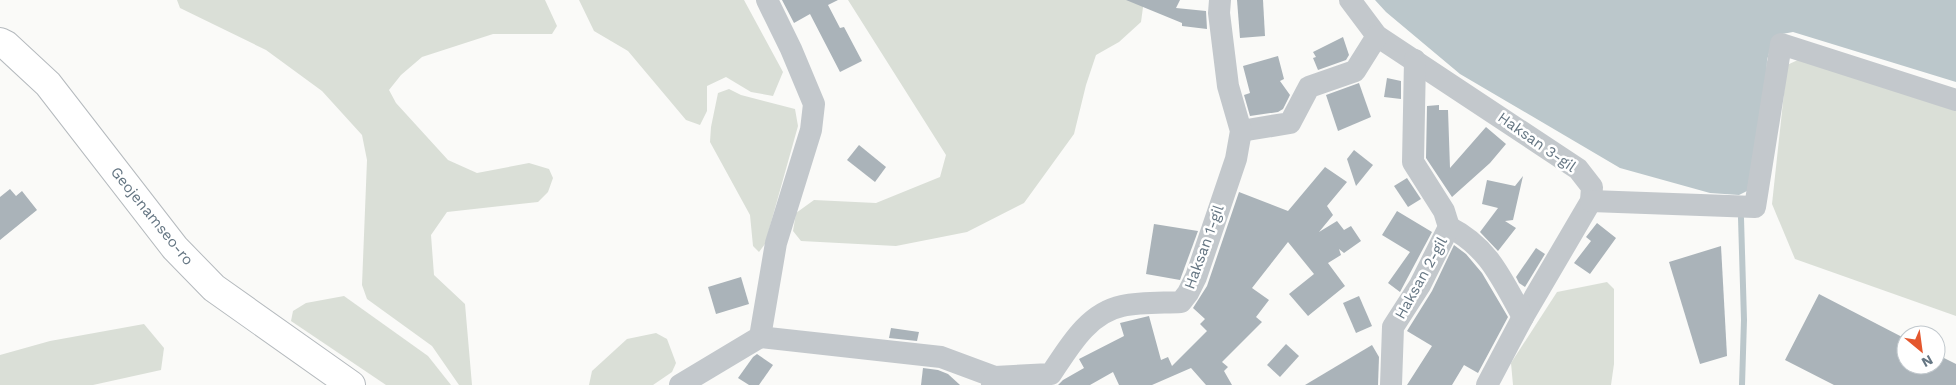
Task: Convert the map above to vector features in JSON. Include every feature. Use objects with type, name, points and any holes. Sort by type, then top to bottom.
[{"type":"main road","name":"Geojenamseo-ro","points":[[0,42],[6,45],[48,84],[81,124],[121,181],[175,248],[214,288],[351,385]]},
{"type":"street","points":[[760,337],[776,243],[812,130],[814,104],[791,49],[767,0]]},
{"type":"street","name":"Haksan 1-gil","points":[[993,381],[1055,380],[1078,334],[1108,311],[1123,306],[1181,302],[1188,293],[1196,277],[1236,159],[1241,131],[1228,86],[1218,13],[1220,0]]},
{"type":"street","name":"Haksan 3-gil","points":[[1350,0],[1377,36],[1578,169],[1592,186],[1591,200]]},
{"type":"street","points":[[1241,131],[1290,123],[1309,87],[1355,70],[1377,36]]},
{"type":"street","points":[[1487,385],[1523,317],[1591,200],[1756,206],[1781,44],[1956,100]]},
{"type":"street","name":"Haksan 2-gil","points":[[1391,385],[1393,327],[1420,285],[1449,227],[1444,211],[1413,162],[1415,60]]},
{"type":"street","points":[[1449,227],[1464,234],[1491,260],[1523,317]]},
{"type":"street","points":[[680,385],[760,337],[941,357],[993,381]]},
{"type":"shaded area","points":[[177,0],[545,0],[557,26],[552,34],[493,34],[422,57],[401,75],[389,90],[396,103],[448,160],[477,173],[529,163],[549,169],[553,178],[548,192],[538,202],[447,212],[431,235],[434,275],[465,304],[472,385],[459,385],[432,346],[367,299],[362,285],[367,160],[362,135],[322,91],[266,50],[180,8]]},
{"type":"shaded area","points":[[579,0],[744,0],[783,72],[773,96],[751,92],[726,77],[707,86],[707,111],[700,125],[686,120],[628,51],[594,31]]},
{"type":"shaded area","points":[[848,0],[1144,0],[1141,22],[1119,42],[1096,55],[1086,85],[1074,134],[1024,203],[967,232],[896,246],[801,241],[793,231],[796,213],[814,200],[876,203],[940,177],[946,155]]},
{"type":"shaded area","points":[[1375,0],[1956,0],[1956,82],[1793,32],[1782,34],[1772,43],[1767,60],[1766,94],[1749,190],[1739,195],[1710,193],[1620,168],[1460,74],[1386,12]]},
{"type":"shaded area","points":[[1800,59],[1956,111],[1956,316],[1795,259],[1772,204],[1787,65]]},
{"type":"shaded area","points":[[729,89],[741,95],[795,109],[798,126],[765,244],[759,252],[753,246],[750,215],[710,142],[718,93]]},
{"type":"shaded area","points":[[1607,282],[1614,289],[1614,364],[1611,385],[1513,385],[1511,363],[1557,292]]},
{"type":"shaded area","points":[[344,296],[428,356],[451,385],[386,385],[291,321],[293,311],[306,303]]},
{"type":"shaded area","points":[[144,324],[164,348],[161,370],[93,385],[0,385],[0,355],[50,341]]},
{"type":"shaded area","points":[[656,333],[667,339],[676,363],[672,372],[653,385],[589,385],[592,371],[627,339]]},
{"type":"building","points":[[782,0],[838,0],[828,5],[840,28],[844,27],[862,61],[840,72],[810,14],[794,23]]},
{"type":"building","points":[[1126,0],[1180,0],[1176,8],[1206,11],[1207,29],[1182,26],[1182,23]]},
{"type":"building","points":[[1237,0],[1263,0],[1265,36],[1240,38]]},
{"type":"building","points":[[1343,37],[1349,55],[1346,60],[1318,70],[1313,58],[1316,57],[1313,52]]},
{"type":"building","points":[[1278,56],[1284,79],[1280,81],[1290,95],[1283,109],[1278,112],[1250,116],[1244,95],[1250,93],[1243,66]]},
{"type":"building","points":[[1387,78],[1401,81],[1401,99],[1384,97]]},
{"type":"building","points":[[1359,83],[1371,117],[1338,131],[1326,95]]},
{"type":"building","points":[[1439,105],[1439,110],[1448,110],[1450,168],[1486,127],[1506,144],[1490,163],[1452,197],[1426,158],[1427,106]]},
{"type":"building","points":[[859,145],[886,167],[875,182],[847,160]]},
{"type":"building","points":[[1354,150],[1373,165],[1356,186],[1347,159]]},
{"type":"building","points":[[1325,167],[1347,182],[1327,206],[1333,215],[1319,232],[1337,221],[1344,230],[1351,226],[1361,241],[1344,253],[1339,249],[1341,255],[1328,263],[1345,286],[1308,316],[1289,294],[1314,274],[1288,242],[1252,288],[1269,300],[1256,317],[1262,322],[1222,362],[1228,367],[1224,371],[1232,385],[1206,385],[1191,368],[1152,385],[1119,385],[1113,372],[1090,385],[1058,385],[1084,368],[1079,359],[1124,336],[1120,323],[1149,316],[1161,360],[1168,357],[1172,366],[1207,331],[1200,324],[1205,319],[1193,308],[1207,286],[1239,192],[1288,211]]},
{"type":"building","points":[[1523,176],[1513,220],[1505,221],[1516,228],[1498,251],[1480,232],[1498,208],[1482,204],[1487,180],[1515,186]]},
{"type":"building","points":[[1407,178],[1421,199],[1408,207],[1394,186]]},
{"type":"building","points":[[10,189],[16,196],[22,191],[37,210],[0,240],[0,197]]},
{"type":"building","points":[[1397,211],[1432,232],[1400,292],[1388,283],[1410,252],[1382,235]]},
{"type":"building","points":[[1597,223],[1616,238],[1590,274],[1574,263],[1591,241],[1586,237]]},
{"type":"building","points":[[1154,224],[1198,231],[1180,280],[1146,274]]},
{"type":"building","points":[[1454,245],[1466,254],[1482,273],[1508,317],[1478,373],[1464,365],[1452,385],[1407,385],[1432,346],[1407,331],[1432,291]]},
{"type":"building","points":[[1721,246],[1727,356],[1700,364],[1669,262]]},
{"type":"building","points":[[1536,248],[1545,254],[1525,287],[1519,283],[1516,277]]},
{"type":"building","points":[[741,277],[749,304],[716,314],[708,287]]},
{"type":"building","points":[[1819,294],[1896,334],[1896,375],[1946,375],[1946,359],[1956,364],[1956,385],[1834,385],[1785,360]]},
{"type":"building","points":[[1359,296],[1372,326],[1356,333],[1343,303]]},
{"type":"building","points":[[891,328],[919,332],[917,341],[889,338]]},
{"type":"building","points":[[1286,344],[1299,356],[1280,377],[1267,365]]},
{"type":"building","points":[[1372,345],[1379,357],[1378,385],[1305,385]]},
{"type":"building","points":[[757,354],[773,365],[759,385],[749,385],[738,378]]},
{"type":"building","points":[[923,368],[938,370],[948,374],[960,385],[921,385]]},
{"type":"waterway","points":[[1741,218],[1744,320],[1742,385]]}]
